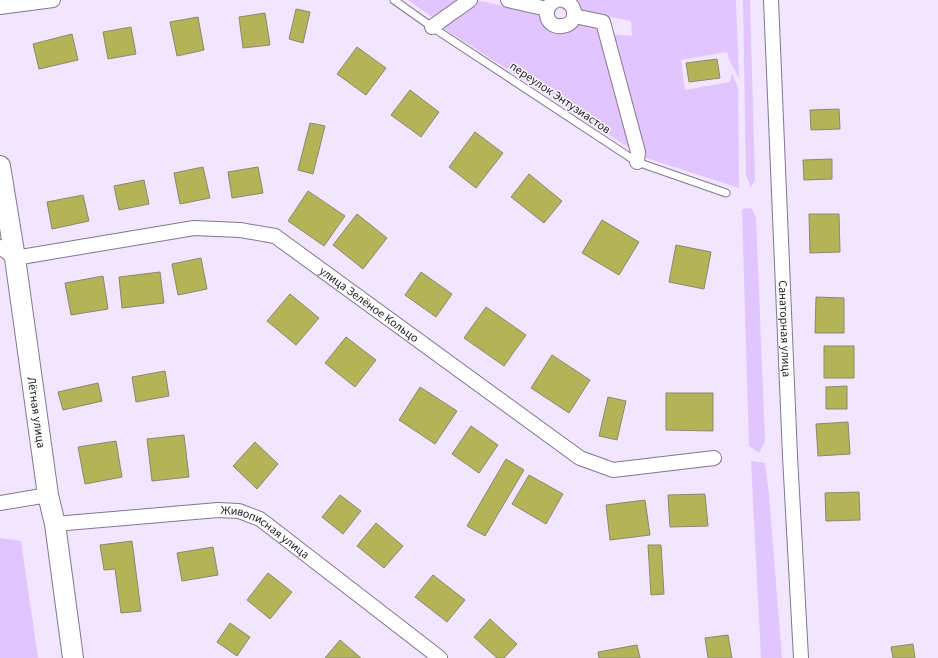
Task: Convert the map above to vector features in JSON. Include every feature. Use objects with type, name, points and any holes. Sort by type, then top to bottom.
[{"type":"street","points":[[0,7],[53,0]]},
{"type":"street","points":[[432,27],[470,0]]},
{"type":"street","points":[[508,0],[552,4],[547,16],[550,23],[557,26],[564,26],[570,23],[574,16],[574,8],[568,1],[563,0]]},
{"type":"street","name":"Санаторная улица","points":[[771,0],[790,449],[802,658]]},
{"type":"street","points":[[574,16],[603,22],[638,152],[637,162]]},
{"type":"street","name":"Лётная улица","points":[[0,166],[7,252],[48,495],[55,524],[73,658]]},
{"type":"street","name":"улица Зелёное Кольцо","points":[[7,252],[194,228],[240,230],[276,236],[580,458],[613,470],[714,458]]},
{"type":"street","points":[[0,503],[48,495]]},
{"type":"street","name":"Живописная улица","points":[[55,524],[218,510],[239,511],[260,519],[440,658]]},
{"type":"lane","name":"переулок Энтузиастов","points":[[394,0],[432,27],[637,162],[726,193]]},
{"type":"shaded area","points":[[408,0],[464,0],[435,19]]},
{"type":"shaded area","points":[[477,0],[599,29],[634,151],[440,26]]},
{"type":"shaded area","points":[[571,0],[736,0],[739,78],[730,62],[727,52],[681,60],[685,90],[730,82],[732,73],[738,88],[739,188],[643,157],[609,34],[632,36],[631,21],[577,10]]},
{"type":"shaded area","points":[[743,0],[750,0],[755,180],[751,187],[746,175]]},
{"type":"shaded area","points":[[751,208],[756,217],[765,441],[759,453],[749,446],[742,209]]},
{"type":"shaded area","points":[[751,461],[765,463],[769,495],[782,658],[761,658]]},
{"type":"shaded area","points":[[0,538],[21,541],[38,658],[0,658]]},
{"type":"building","points":[[296,9],[310,12],[303,43],[289,39]]},
{"type":"building","points":[[265,13],[270,45],[243,48],[239,17]]},
{"type":"building","points":[[198,17],[204,50],[177,56],[170,22]]},
{"type":"building","points":[[131,27],[136,54],[108,59],[103,32]]},
{"type":"building","points":[[72,34],[78,60],[39,69],[33,44]]},
{"type":"building","points":[[357,47],[386,68],[366,95],[337,74]]},
{"type":"building","points":[[717,59],[720,78],[689,82],[686,63]]},
{"type":"building","points":[[410,90],[439,112],[421,137],[391,115]]},
{"type":"building","points":[[839,109],[840,129],[811,130],[810,110]]},
{"type":"building","points":[[310,123],[325,126],[313,174],[298,170]]},
{"type":"building","points":[[475,132],[503,153],[476,188],[449,167]]},
{"type":"building","points":[[832,159],[832,179],[804,180],[803,160]]},
{"type":"building","points":[[203,167],[210,198],[180,204],[174,173]]},
{"type":"building","points":[[258,167],[263,193],[232,198],[228,172]]},
{"type":"building","points":[[529,174],[562,201],[544,223],[511,197]]},
{"type":"building","points":[[144,180],[149,204],[119,210],[114,186]]},
{"type":"building","points":[[308,191],[345,216],[324,246],[288,221]]},
{"type":"building","points":[[83,195],[89,221],[52,229],[47,202]]},
{"type":"building","points":[[357,214],[387,238],[363,269],[333,245]]},
{"type":"building","points":[[809,214],[839,214],[840,252],[810,253]]},
{"type":"building","points":[[602,220],[639,242],[619,275],[582,253]]},
{"type":"building","points":[[676,245],[711,252],[704,289],[669,282]]},
{"type":"building","points":[[201,258],[207,289],[178,295],[172,264]]},
{"type":"building","points":[[160,272],[164,303],[122,308],[119,277]]},
{"type":"building","points":[[421,272],[452,294],[436,317],[405,295]]},
{"type":"building","points":[[103,276],[108,309],[71,315],[65,283]]},
{"type":"building","points":[[290,294],[319,318],[296,345],[267,321]]},
{"type":"building","points":[[816,297],[844,298],[844,333],[815,333]]},
{"type":"building","points":[[486,307],[526,335],[504,366],[464,338]]},
{"type":"building","points":[[346,337],[376,360],[355,387],[325,363]]},
{"type":"building","points":[[824,346],[854,346],[854,378],[824,378]]},
{"type":"building","points":[[552,355],[590,380],[569,413],[531,388]]},
{"type":"building","points":[[165,371],[169,396],[136,402],[132,377]]},
{"type":"building","points":[[98,383],[102,401],[63,410],[58,392]]},
{"type":"building","points":[[847,386],[847,409],[826,409],[826,387]]},
{"type":"building","points":[[420,387],[457,411],[435,444],[399,420]]},
{"type":"building","points":[[666,393],[713,393],[713,431],[666,430]]},
{"type":"building","points":[[608,397],[626,401],[617,440],[599,436]]},
{"type":"building","points":[[848,422],[850,454],[818,456],[816,424]]},
{"type":"building","points":[[471,426],[498,445],[479,473],[452,454]]},
{"type":"building","points":[[184,435],[189,477],[152,481],[147,439]]},
{"type":"building","points":[[116,441],[122,477],[85,484],[78,447]]},
{"type":"building","points":[[255,442],[278,464],[257,489],[233,466]]},
{"type":"building","points":[[506,459],[524,470],[485,536],[467,526]]},
{"type":"building","points":[[529,475],[563,494],[546,524],[512,504]]},
{"type":"building","points":[[859,492],[860,520],[826,521],[825,493]]},
{"type":"building","points":[[705,494],[708,526],[670,527],[668,495]]},
{"type":"building","points":[[340,495],[361,511],[343,534],[322,517]]},
{"type":"building","points":[[645,500],[650,535],[610,540],[606,505]]},
{"type":"building","points":[[376,523],[403,546],[384,568],[357,546]]},
{"type":"building","points":[[132,541],[141,611],[121,613],[115,569],[104,570],[100,545]]},
{"type":"building","points":[[648,545],[661,545],[664,594],[651,595]]},
{"type":"building","points":[[213,547],[218,575],[182,581],[177,553]]},
{"type":"building","points":[[268,573],[292,592],[270,619],[247,600]]},
{"type":"building","points":[[433,575],[465,600],[447,622],[415,597]]},
{"type":"building","points":[[490,619],[517,644],[504,658],[497,658],[474,637]]},
{"type":"building","points":[[230,623],[250,637],[237,656],[217,642]]},
{"type":"building","points":[[728,635],[732,658],[708,658],[705,638]]},
{"type":"building","points":[[340,640],[361,658],[325,658]]},
{"type":"building","points":[[913,644],[915,658],[893,658],[891,647]]},
{"type":"building","points":[[637,645],[640,658],[599,658],[598,652]]}]
